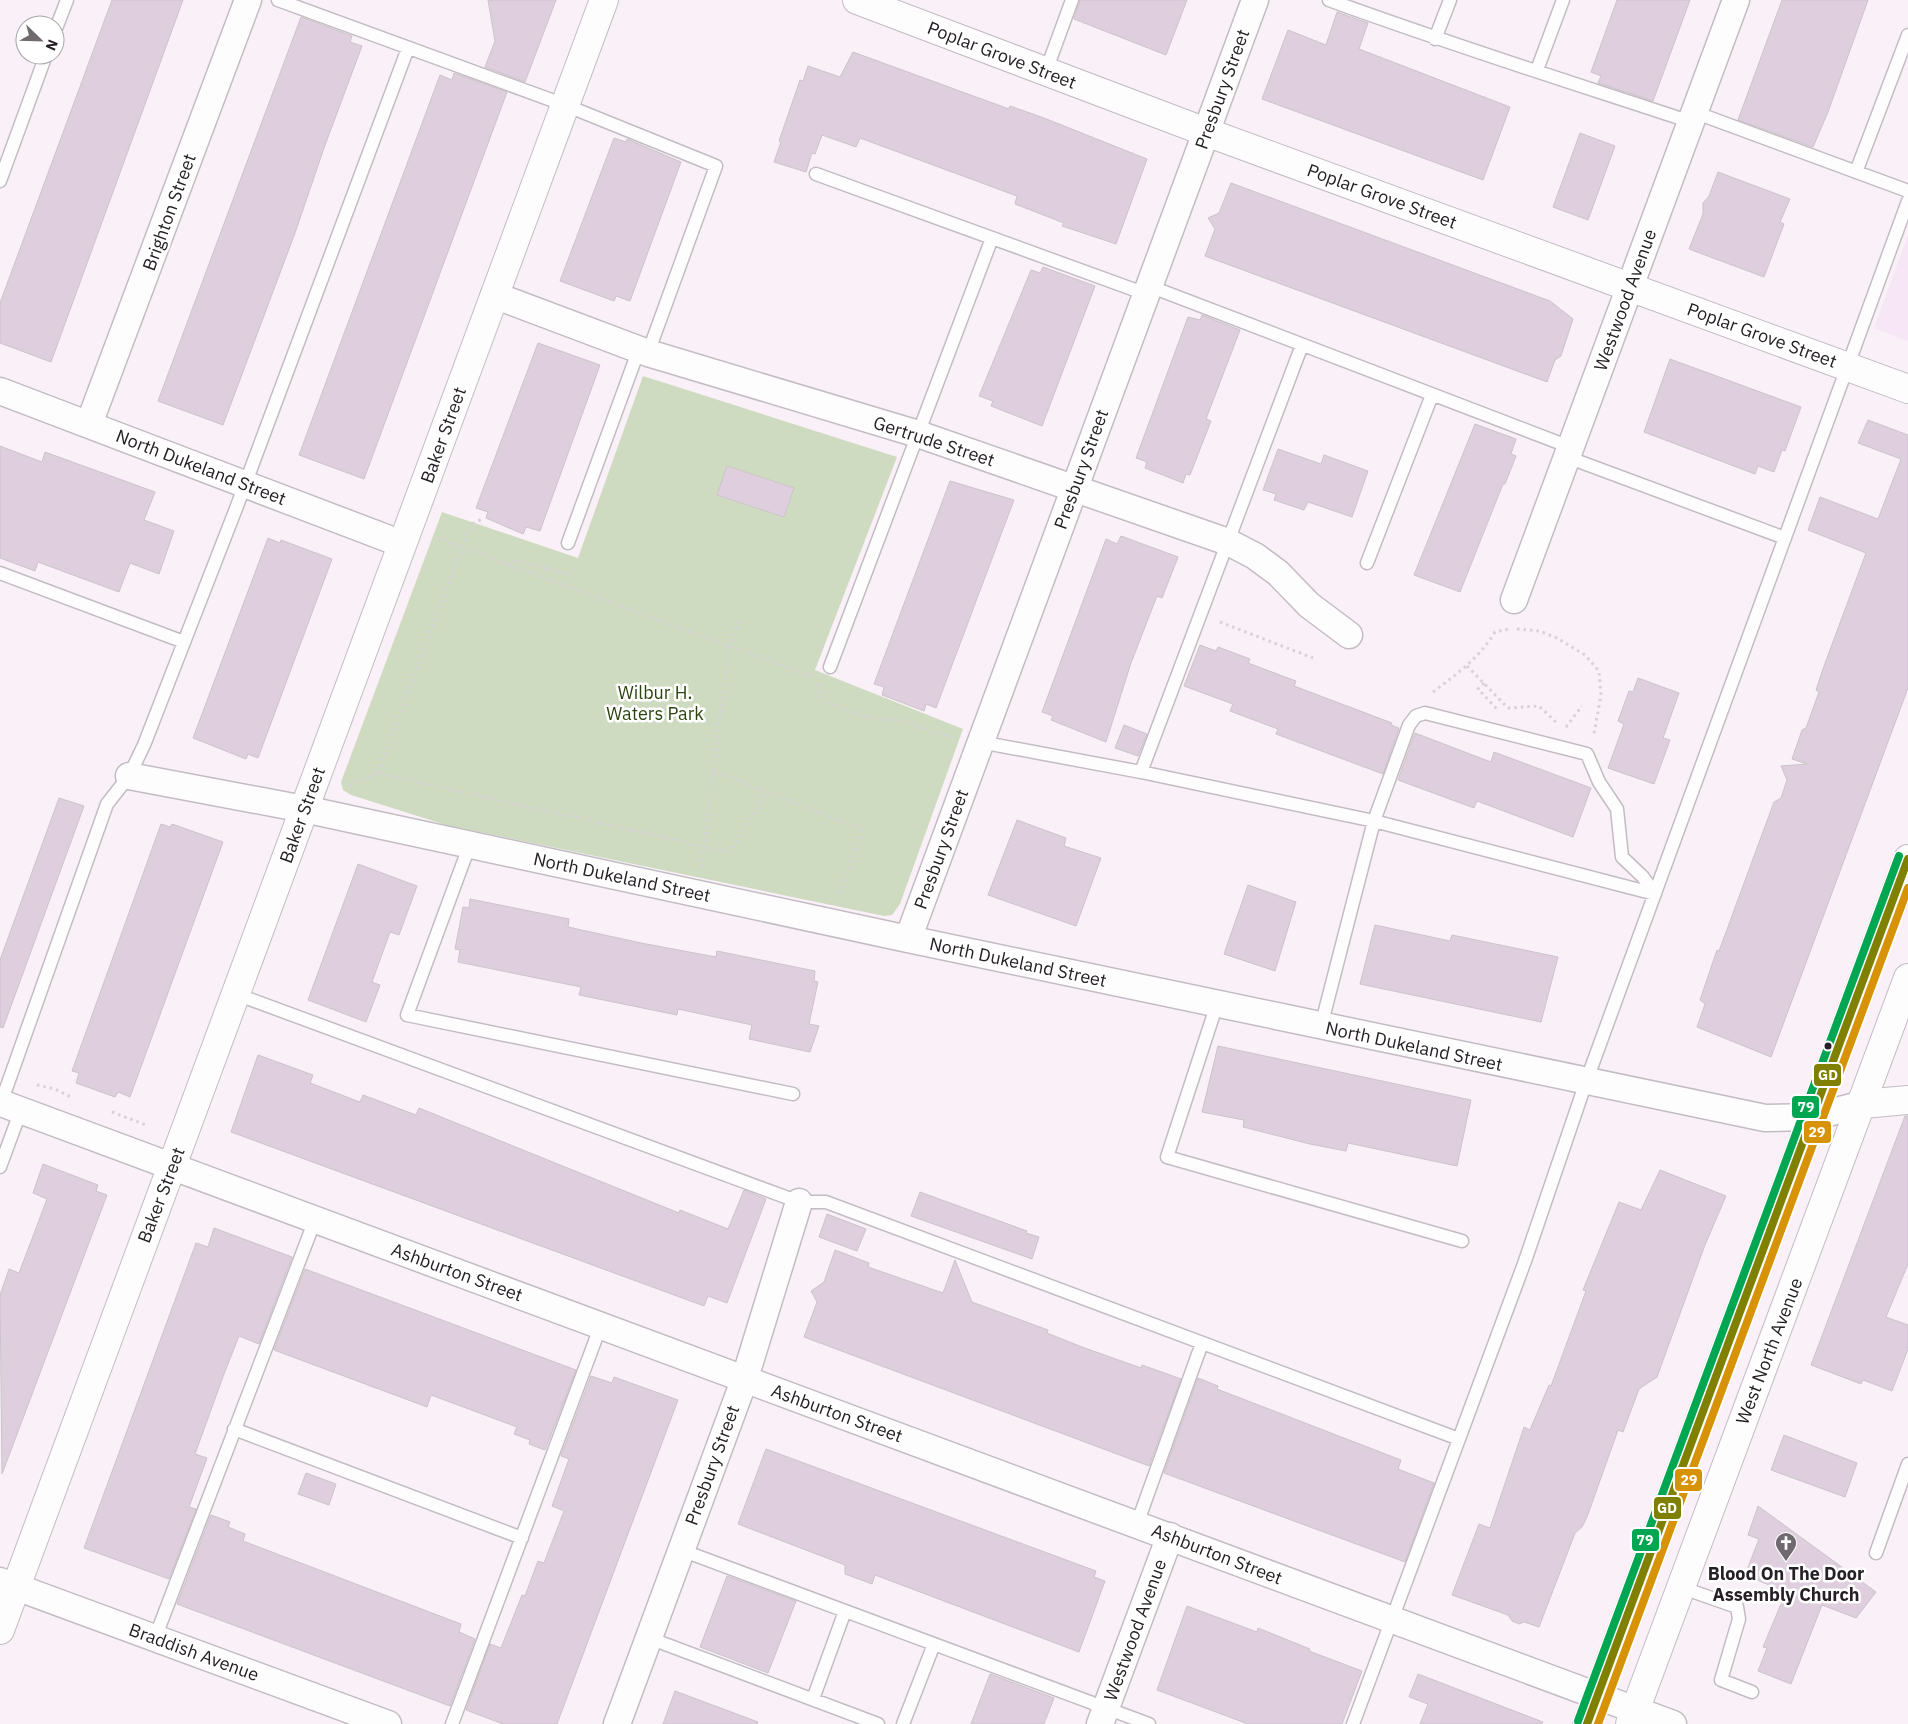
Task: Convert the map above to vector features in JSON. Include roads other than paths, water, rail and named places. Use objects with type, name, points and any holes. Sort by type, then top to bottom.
[{"type":"street","name":"Brighton Street","points":[[90,424],[248,0]]},
{"type":"street","name":"Baker Street","points":[[0,1630],[8,1584],[172,1167],[604,0]]},
{"type":"street","name":"Poplar Grove Street","points":[[857,0],[1206,132],[1908,389]]},
{"type":"street","name":"Presbury Street","points":[[908,939],[1255,0]]},
{"type":"street","name":"Westwood Avenue","points":[[1514,600],[1736,0]]},
{"type":"street","name":"Gertrude Street","points":[[494,295],[643,351],[918,434],[1228,542],[1255,556],[1278,573],[1309,605],[1349,635]]},
{"type":"street","name":"North Dukeland Street","points":[[0,392],[90,424],[402,544]]},
{"type":"street","name":"North Dukeland Street","points":[[129,776],[304,809],[908,939],[1764,1118],[1813,1118],[1863,1104],[1908,1100]]},
{"type":"street","points":[[1587,1724],[1908,859]]},
{"type":"street","name":"West North Avenue","points":[[1633,1717],[1680,1587],[1863,1104],[1908,978]]},
{"type":"street","name":"Ashburton Street","points":[[11,1106],[1598,1696],[1633,1717],[1673,1724]]},
{"type":"street","name":"Presbury Street","points":[[617,1724],[745,1378],[799,1202]]},
{"type":"street","name":"Westwood Avenue","points":[[1103,1716],[1170,1536]]},
{"type":"street","name":"Braddish Avenue","points":[[8,1584],[388,1724]]},
{"type":"lane","points":[[61,15],[66,0]]},
{"type":"lane","points":[[278,0],[565,105],[716,166],[568,543]]},
{"type":"lane","points":[[1046,71],[1072,0]]},
{"type":"lane","points":[[1329,0],[1435,39],[1693,117],[1908,191]]},
{"type":"lane","points":[[1435,39],[1450,0]]},
{"type":"lane","points":[[1537,70],[1563,0]]},
{"type":"lane","points":[[1856,172],[1908,34]]},
{"type":"lane","points":[[0,1167],[11,1106],[107,804],[129,776],[144,745],[245,484],[408,48]]},
{"type":"lane","points":[[0,180],[42,65]]},
{"type":"lane","points":[[816,174],[992,238],[1148,290],[1302,345],[1432,395],[1568,452],[1785,538]]},
{"type":"lane","points":[[1353,1724],[1525,1261],[1586,1082],[1908,201]]},
{"type":"lane","points":[[830,667],[992,238]]},
{"type":"lane","points":[[1141,772],[1302,345]]},
{"type":"lane","points":[[1368,563],[1432,395]]},
{"type":"lane","points":[[0,573],[184,642]]},
{"type":"lane","points":[[1321,1026],[1374,820],[1409,724],[1416,716],[1425,713],[1587,754],[1599,782],[1617,809],[1622,857],[1643,876],[1655,894]]},
{"type":"lane","points":[[980,742],[1141,772],[1374,820],[1655,894]]},
{"type":"lane","points":[[470,844],[407,1015],[794,1094]]},
{"type":"lane","points":[[236,994],[799,1202],[826,1202],[1459,1439]]},
{"type":"lane","points":[[1217,1004],[1167,1157],[1462,1241]]},
{"type":"lane","points":[[155,1638],[315,1220]]},
{"type":"lane","points":[[452,1724],[601,1325]]},
{"type":"lane","points":[[1136,1524],[1202,1343]]},
{"type":"lane","points":[[234,1429],[522,1538]]},
{"type":"lane","points":[[1876,1554],[1908,1464]]},
{"type":"lane","points":[[681,1550],[934,1644],[1103,1716],[1149,1724]]},
{"type":"lane","points":[[1680,1587],[1737,1607],[1739,1620],[1722,1680],[1752,1692]]},
{"type":"lane","points":[[812,1699],[845,1611]]},
{"type":"lane","points":[[649,1638],[878,1724]]},
{"type":"lane","points":[[904,1724],[934,1644]]},
{"type":"place","name":"Blood On The Door Assembly Church","points":[[1786,1562]]},
{"type":"park label","name":"Wilbur H. Waters Park","points":[[655,702]]}]
